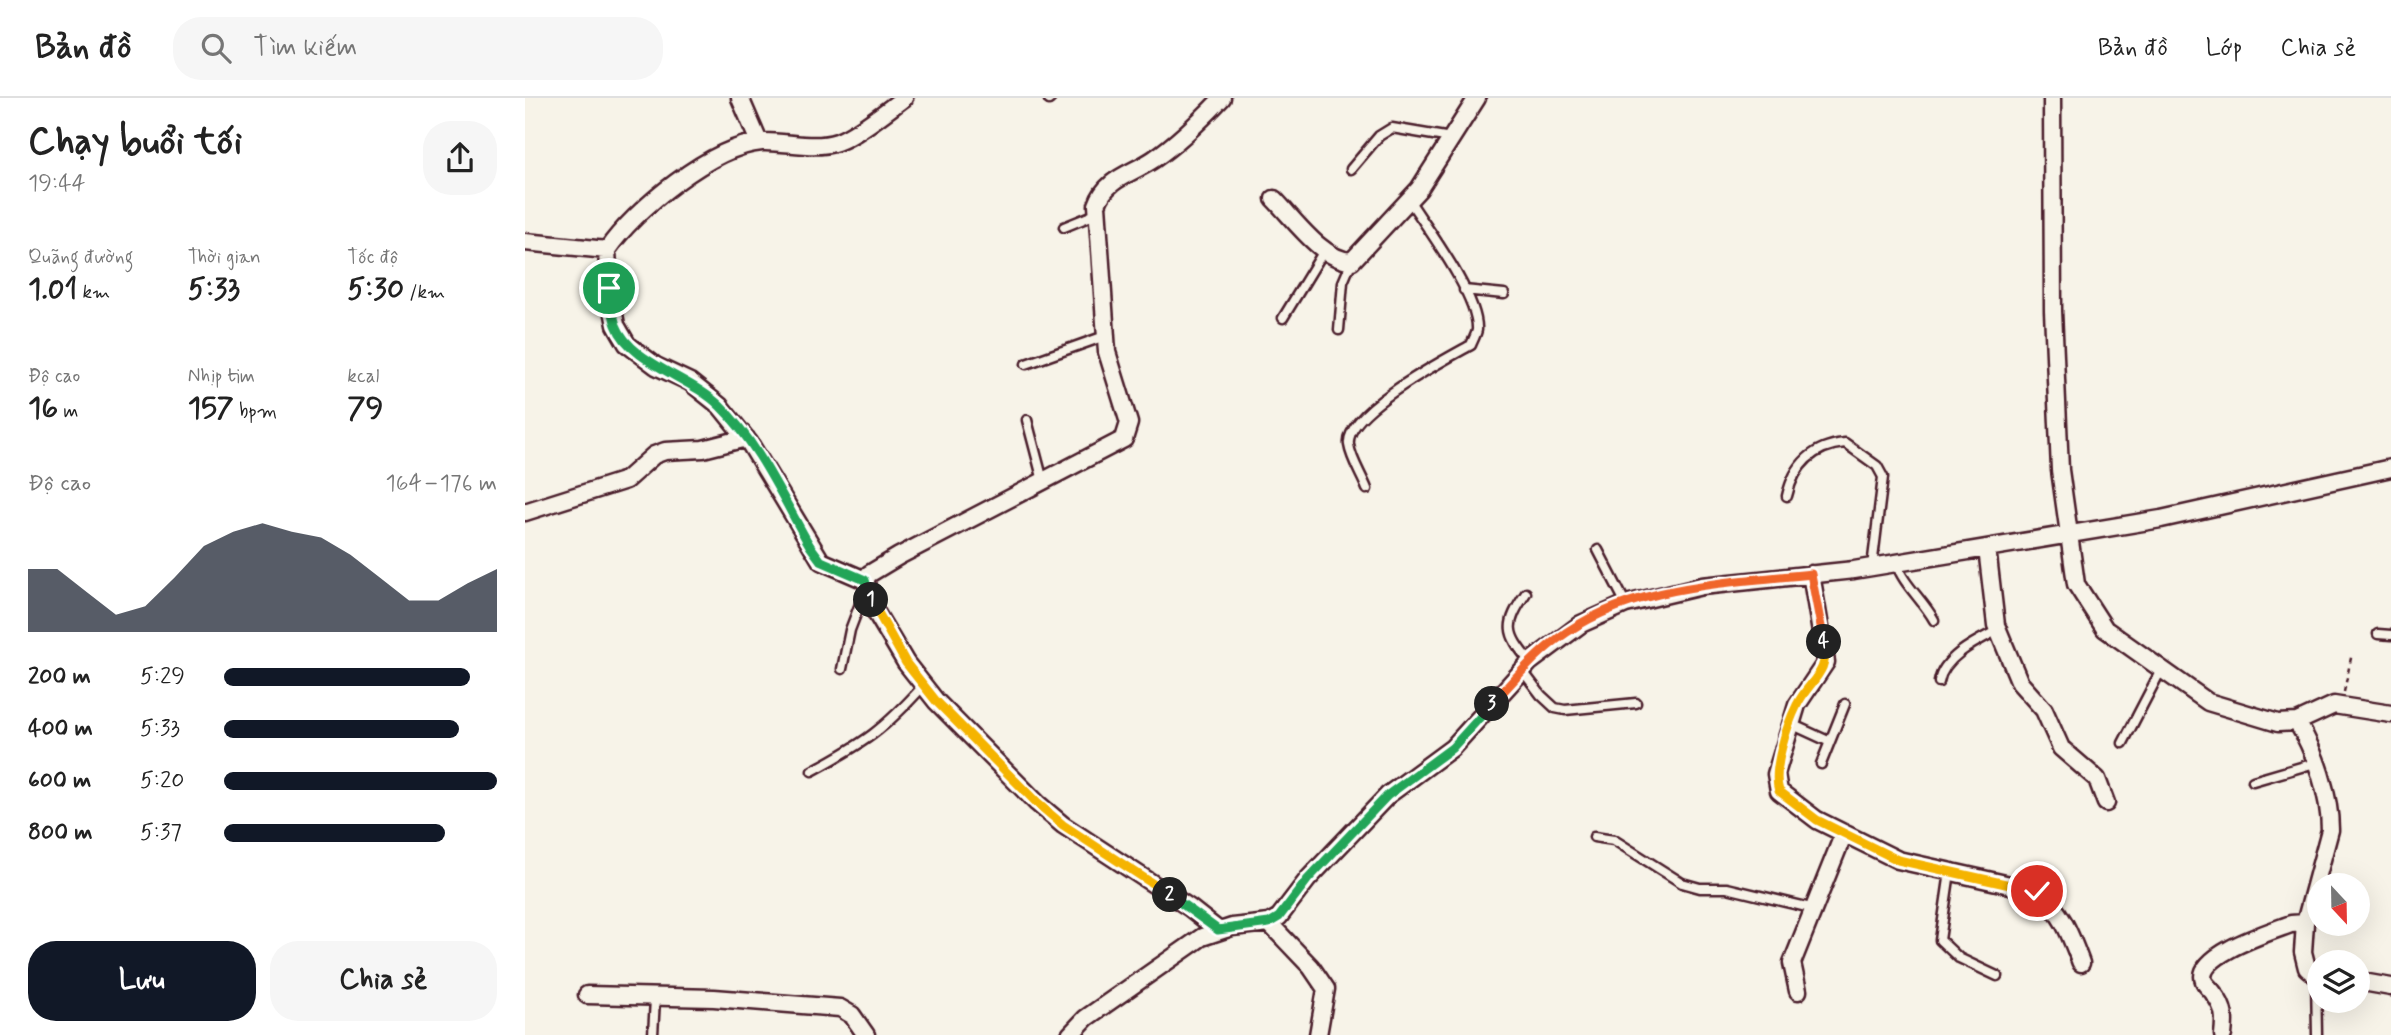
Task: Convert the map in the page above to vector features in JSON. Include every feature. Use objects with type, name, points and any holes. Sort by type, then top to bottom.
[{"type":"street","points":[[740,98],[759,142]]},
{"type":"street","points":[[904,98],[838,141],[819,145],[759,142],[727,153],[677,182],[633,216],[607,250],[609,288],[616,325],[627,344],[656,366],[691,382],[720,406],[746,438],[821,561],[866,584],[888,632],[923,685],[1054,818],[1218,930]]},
{"type":"street","points":[[866,584],[869,574],[899,556],[1124,439],[1129,423],[1105,336],[1096,214],[1100,194],[1108,186],[1152,160],[1222,98]]},
{"type":"street","points":[[1274,199],[1325,249],[1342,261],[1352,261],[1409,200],[1477,98]]},
{"type":"street","points":[[2052,98],[2053,311],[2060,470],[2076,584],[2090,610],[2105,629],[2208,702],[2278,723],[2298,722],[2334,705],[2391,714]]},
{"type":"street","points":[[525,242],[607,250]]},
{"type":"street","points":[[525,512],[626,480],[654,456],[665,452],[703,449],[746,438]]},
{"type":"street","points":[[1070,1035],[1086,1018],[1202,937],[1218,930],[1269,923],[1289,906],[1308,879],[1388,795],[1452,748],[1526,666],[1581,624],[1626,604],[1702,586],[1872,567],[2068,536],[2161,519],[2391,468]]},
{"type":"street","points":[[1987,548],[1989,587],[1997,630],[2019,683],[2044,710],[2061,748],[2097,779],[2106,803]]},
{"type":"street","points":[[1811,574],[1826,662],[1797,705],[1776,774],[1779,791],[1817,820],[1898,860],[2037,891],[2055,905],[2067,925],[2081,963]]},
{"type":"street","points":[[2298,722],[2307,738],[2330,816],[2330,830],[2305,923],[2304,952],[2307,968]]},
{"type":"street","points":[[1798,991],[1793,963],[1844,834]]},
{"type":"street","points":[[1269,923],[1311,967],[1326,989],[1318,1035]]},
{"type":"street","points":[[2223,1035],[2226,1015],[2223,1005],[2204,981],[2204,970],[2215,955],[2291,924],[2305,923]]},
{"type":"street","points":[[2370,983],[2391,987]]},
{"type":"street","points":[[587,995],[655,999],[714,998],[839,1008],[852,1015],[866,1035]]},
{"type":"lane","points":[[1351,169],[1379,136],[1392,128],[1451,138]]},
{"type":"lane","points":[[1367,489],[1348,444],[1351,433],[1373,407],[1397,389],[1471,345],[1477,332],[1464,290],[1409,200]]},
{"type":"lane","points":[[1064,227],[1096,214]]},
{"type":"lane","points":[[1283,318],[1325,249]]},
{"type":"lane","points":[[1339,330],[1343,282],[1352,261]]},
{"type":"lane","points":[[1464,290],[1504,294]]},
{"type":"lane","points":[[1026,364],[1105,336]]},
{"type":"lane","points":[[1027,420],[1043,481]]},
{"type":"lane","points":[[1787,496],[1792,476],[1807,457],[1833,444],[1845,443],[1877,466],[1882,484],[1872,567]]},
{"type":"lane","points":[[1598,550],[1626,604]]},
{"type":"lane","points":[[1896,563],[1900,575],[1923,601],[1934,620]]},
{"type":"lane","points":[[842,669],[851,629],[866,584]]},
{"type":"lane","points":[[1526,593],[1511,615],[1509,627],[1526,666],[1555,708],[1565,710],[1636,703]]},
{"type":"lane","points":[[1939,682],[1940,673],[1970,645],[1997,630]]},
{"type":"lane","points":[[2378,634],[2391,635]]},
{"type":"lane","points":[[2123,743],[2161,670]]},
{"type":"lane","points":[[812,771],[863,744],[892,722],[923,685]]},
{"type":"lane","points":[[1821,764],[1845,704]]},
{"type":"lane","points":[[1791,724],[1828,741]]},
{"type":"lane","points":[[2253,781],[2315,763]]},
{"type":"lane","points":[[1594,837],[1614,840],[1682,883],[1700,888],[1727,888],[1815,909]]},
{"type":"lane","points":[[1950,872],[1940,940],[1959,958],[1997,976]]},
{"type":"lane","points":[[653,1035],[655,999]]},
{"type":"lane","points":[[2317,1013],[2317,1035]]},
{"type":"path","points":[[2341,705],[2352,653]]},
{"type":"route","points":[[609,288],[616,325],[627,344],[656,366],[691,382],[720,406],[749,442],[821,561],[865,580],[875,611],[906,663],[936,701],[1037,803],[1063,825],[1190,908],[1218,930],[1269,923],[1279,917],[1308,879],[1388,795],[1452,748],[1530,662],[1558,638],[1581,624],[1626,604],[1660,594],[1702,586],[1811,574],[1826,662],[1797,705],[1776,774],[1779,791],[1817,820],[1898,860],[2037,891]]}]
